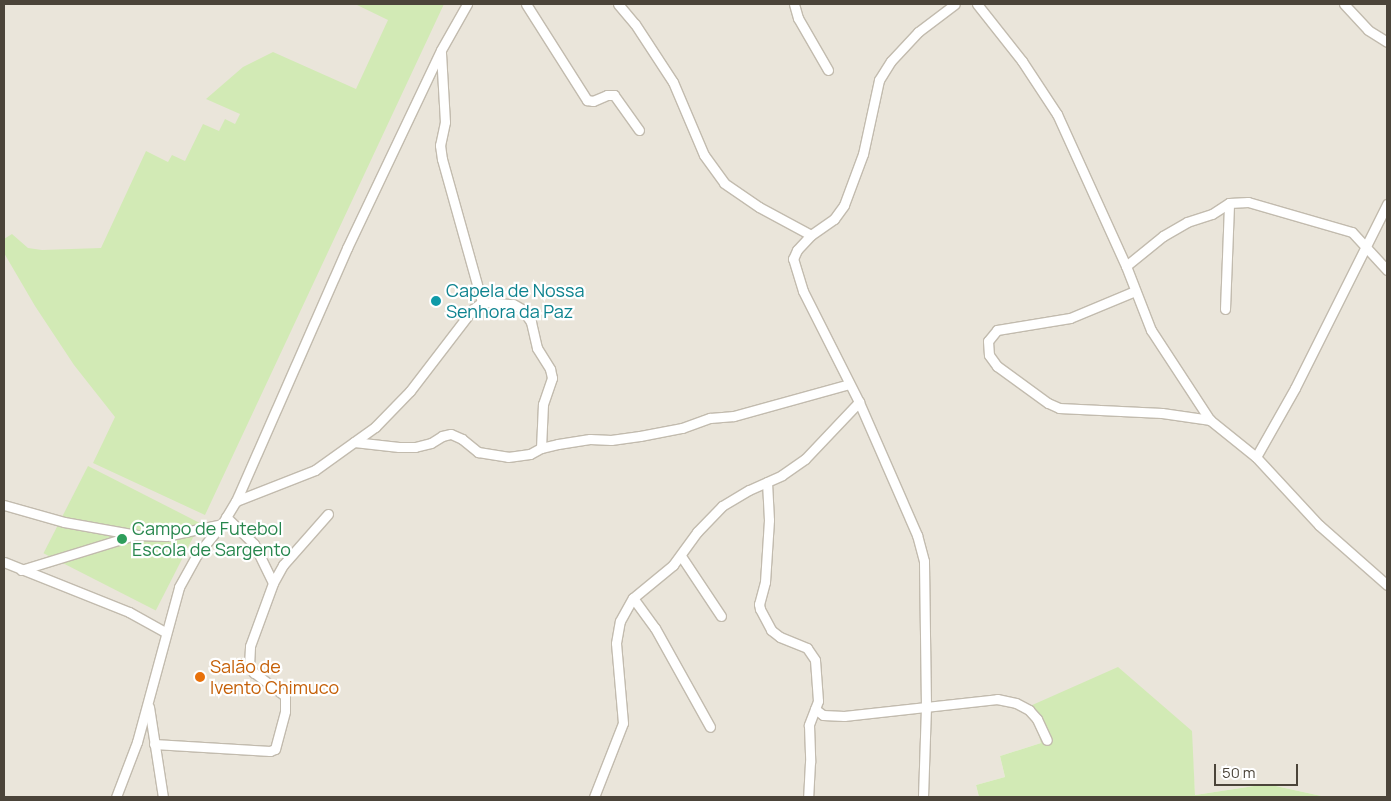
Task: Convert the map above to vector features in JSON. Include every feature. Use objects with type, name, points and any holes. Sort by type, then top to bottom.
[{"type":"street","points":[[116,797],[148,702],[178,587],[196,556],[224,521],[236,501],[348,248],[441,50],[467,4]]},
{"type":"street","points":[[526,4],[587,100],[593,102],[607,94],[614,95],[639,130]]},
{"type":"street","points":[[618,4],[635,24],[672,82],[704,155],[724,183],[759,207],[811,235]]},
{"type":"street","points":[[794,4],[798,18],[828,70]]},
{"type":"street","points":[[923,797],[926,706],[924,562],[918,535],[859,402],[802,291],[793,259],[797,250],[811,235],[834,219],[844,205],[863,154],[879,80],[890,61],[918,32],[955,4]]},
{"type":"street","points":[[977,4],[1022,61],[1057,114],[1126,266],[1151,330],[1210,420],[1256,457],[1319,525],[1387,584]]},
{"type":"street","points":[[1344,4],[1368,30],[1387,42]]},
{"type":"street","points":[[441,50],[445,122],[440,145],[442,159],[482,302]]},
{"type":"street","points":[[1126,266],[1162,236],[1187,222],[1212,214],[1229,203],[1248,202],[1265,205],[1346,229],[1366,245],[1387,270]]},
{"type":"street","points":[[1225,309],[1229,203]]},
{"type":"street","points":[[1256,457],[1295,388],[1387,204]]},
{"type":"street","points":[[1136,290],[1070,318],[997,330],[988,341],[989,354],[997,366],[1048,403],[1059,408],[1162,413],[1210,420]]},
{"type":"street","points":[[236,501],[314,470],[375,427],[410,391],[473,309],[482,302],[513,304],[522,309],[531,322],[537,348],[550,369],[552,378],[542,404],[541,448]]},
{"type":"street","points":[[354,442],[415,447],[431,443],[442,436],[451,434],[486,455],[508,457],[530,454],[541,448],[590,439],[611,440],[682,428],[710,418],[734,416],[849,384]]},
{"type":"street","points":[[594,797],[623,723],[616,643],[620,621],[633,598],[673,565],[697,532],[722,506],[748,490],[782,475],[805,459],[859,402]]},
{"type":"street","points":[[767,482],[769,520],[765,582],[760,609],[770,630],[780,637],[807,648],[815,660],[818,701],[809,725],[810,762],[808,797]]},
{"type":"street","points":[[4,505],[64,522],[137,534],[166,536],[224,521]]},
{"type":"street","points":[[154,744],[270,751],[275,748],[285,712],[285,696],[254,673],[249,666],[250,646],[273,583],[283,565],[328,514]]},
{"type":"street","points":[[224,521],[254,544],[273,583]]},
{"type":"street","points":[[21,570],[137,534]]},
{"type":"street","points":[[681,556],[721,616]]},
{"type":"street","points":[[4,562],[128,612],[165,632]]},
{"type":"street","points":[[633,598],[656,628],[710,727]]},
{"type":"street","points":[[816,709],[823,715],[844,716],[997,699],[1016,703],[1029,710],[1037,719],[1047,740]]},
{"type":"street","points":[[148,702],[163,797]]},
{"type":"shaded area","points":[[4,4],[1387,4],[1387,797],[1326,797],[1267,784],[1195,795],[1191,731],[1041,743],[1000,756],[1005,777],[976,785],[979,797],[4,797]]},
{"type":"green space","points":[[355,4],[444,4],[205,515],[93,463],[115,417],[74,365],[35,306],[4,253],[4,239],[12,234],[28,248],[42,250],[101,248],[146,151],[168,162],[172,155],[185,161],[203,124],[219,131],[225,119],[235,124],[240,114],[206,99],[243,67],[273,52],[356,89],[388,20]]},
{"type":"green space","name":"Campo de Futebol Escola de Sargento","points":[[88,466],[200,523],[156,611],[44,553]]},
{"type":"green space","points":[[1118,667],[1192,731],[1195,795],[1267,784],[1326,797],[979,797],[976,785],[1005,777],[1000,756],[1041,743],[1030,706]]},
{"type":"place","name":"Capela de Nossa Senhora da Paz","points":[[436,301]]},
{"type":"place","name":"Campo de Futebol Escola de Sargento","points":[[122,539]]},
{"type":"place","name":"Salão de Ivento Chimuco","points":[[200,677]]}]
